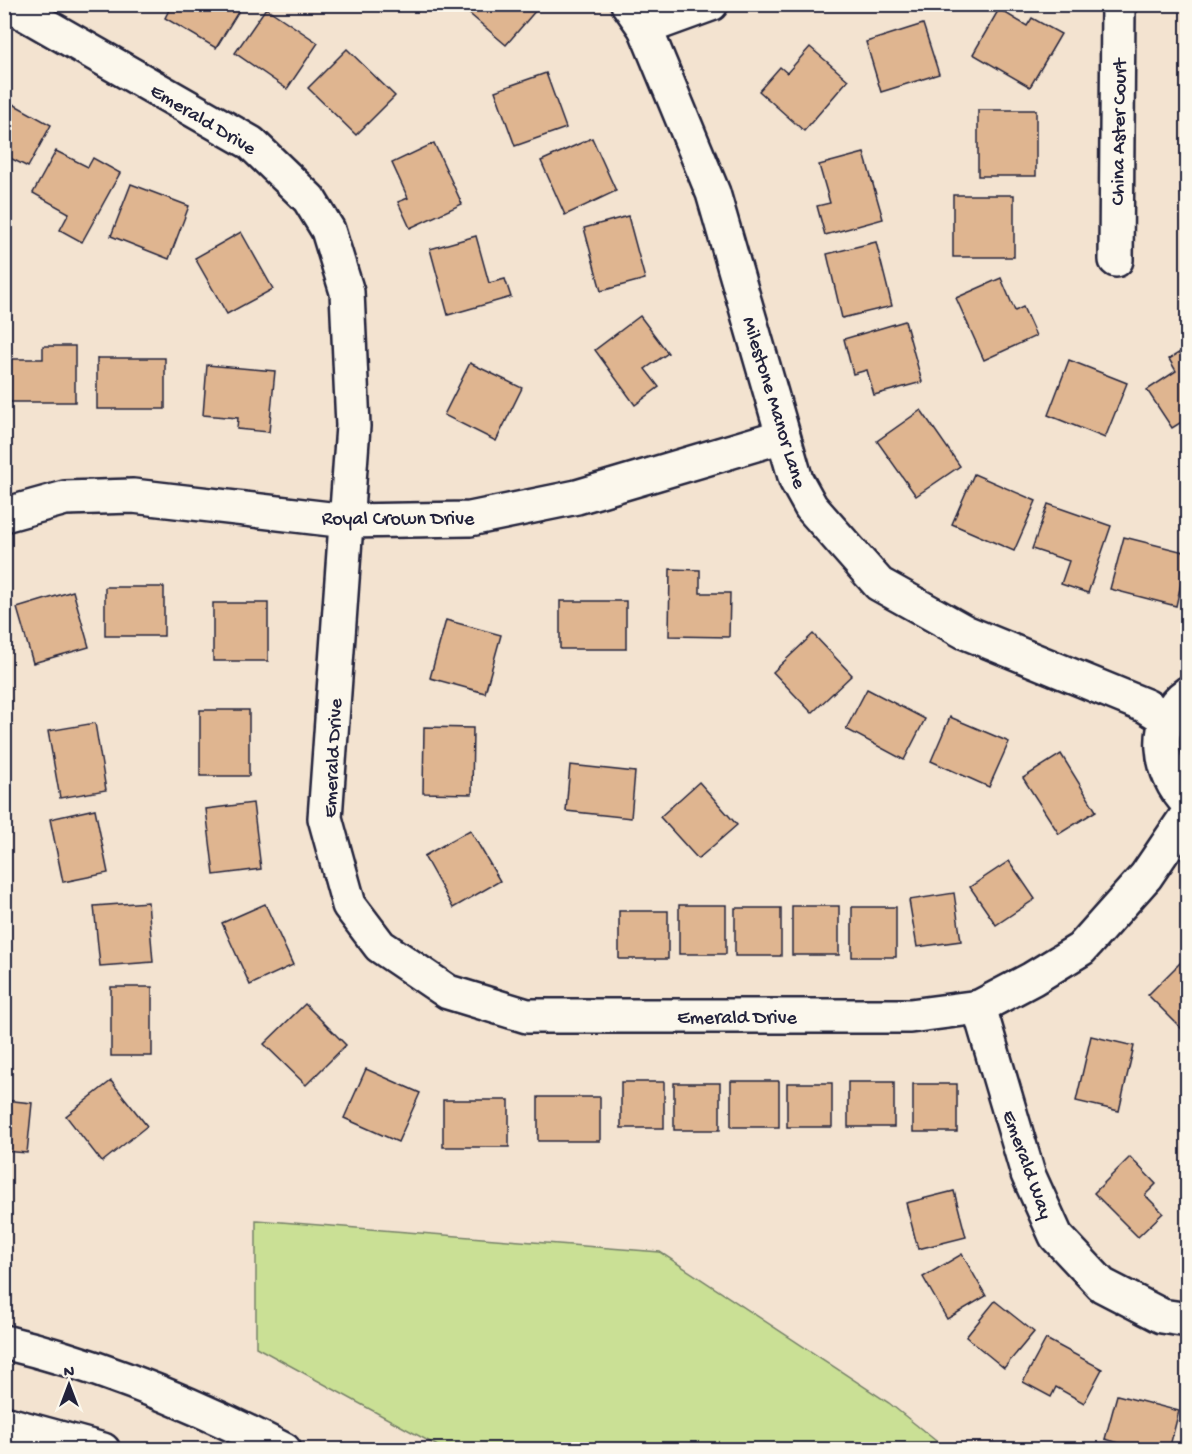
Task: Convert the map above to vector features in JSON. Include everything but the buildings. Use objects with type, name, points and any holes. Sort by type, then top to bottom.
[{"type":"street","name":"Emerald Drive","points":[[8,4],[251,143],[309,199],[328,230],[346,292],[352,426],[325,818],[349,905],[380,946],[448,992],[527,1016],[910,1016],[979,1007],[1032,979],[1081,949],[1146,876],[1188,814]]},
{"type":"street","points":[[637,16],[711,4]]},
{"type":"street","name":"China Aster Court","points":[[1116,260],[1118,4]]},
{"type":"street","name":"Milestone Manor Lane","points":[[637,16],[713,193],[796,480],[811,507],[879,584],[965,632],[1146,706],[1167,719]]},
{"type":"street","name":"Royal Crown Drive","points":[[4,515],[65,498],[133,496],[346,521],[470,519],[577,497],[783,436]]},
{"type":"street","points":[[1188,693],[1181,697],[1167,719],[1162,745],[1166,770],[1178,793],[1188,803]]},
{"type":"street","name":"Emerald Way","points":[[979,1007],[1028,1174],[1056,1236],[1102,1285],[1162,1316],[1188,1320]]},
{"type":"street","points":[[4,1342],[105,1372],[168,1397],[284,1449]]},
{"type":"street","points":[[4,1423],[104,1449]]},
{"type":"green space","points":[[256,1220],[660,1252],[889,1403],[946,1449],[443,1449],[256,1347]]}]
